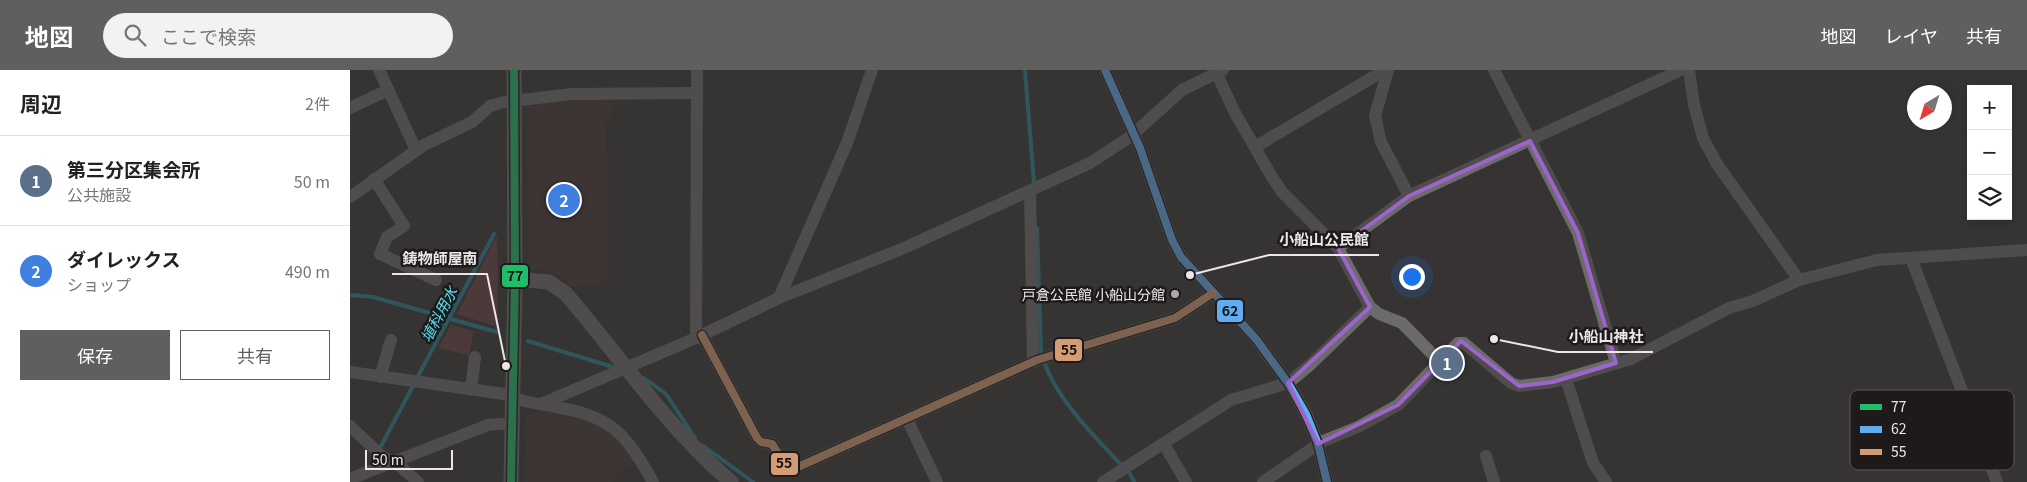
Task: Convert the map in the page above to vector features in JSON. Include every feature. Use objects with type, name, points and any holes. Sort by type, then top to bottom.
[{"type":"street","points":[[379,70],[416,150]]},
{"type":"street","points":[[511,482],[515,279],[514,70]]},
{"type":"street","points":[[697,70],[699,337],[757,438],[761,442],[772,444],[789,471],[1039,359],[1175,318],[1213,292]]},
{"type":"street","points":[[779,298],[847,143],[872,70]]},
{"type":"street","points":[[1105,70],[1134,133],[1172,240],[1181,257],[1256,339],[1288,383],[1306,414],[1318,444],[1327,482]]},
{"type":"street","points":[[1255,147],[1386,70]]},
{"type":"street","points":[[1386,70],[1375,116],[1381,142],[1409,196]]},
{"type":"street","points":[[1494,70],[1578,233],[1616,363]]},
{"type":"street","points":[[1338,248],[1409,196],[1681,70]]},
{"type":"street","points":[[1689,70],[1694,105],[1707,147],[1716,164],[1799,280]]},
{"type":"street","points":[[541,404],[699,337],[779,298],[904,248],[1090,163],[1134,133],[1182,90],[1218,71],[1255,147],[1282,192],[1338,248],[1370,307],[1379,314],[1402,323],[1439,361]]},
{"type":"street","points":[[350,108],[388,90]]},
{"type":"street","points":[[350,197],[416,150],[472,122],[490,106],[514,100],[572,94],[697,93]]},
{"type":"street","points":[[374,179],[404,226],[387,237],[380,254],[436,280]]},
{"type":"street","points":[[1030,191],[1039,359]]},
{"type":"street","points":[[1264,482],[1318,444],[1358,427],[1398,405],[1458,343],[1464,343],[1511,383],[1532,385],[1566,379],[1631,359],[1729,308],[1754,301],[1799,280],[1876,260],[2027,250]]},
{"type":"street","points":[[1911,258],[1962,390]]},
{"type":"street","points":[[515,279],[549,282],[566,294],[678,432],[704,459],[731,482]]},
{"type":"street","points":[[1103,482],[1230,400],[1288,383],[1310,365],[1370,307]]},
{"type":"street","points":[[380,377],[391,340]]},
{"type":"street","points":[[471,390],[475,357]]},
{"type":"street","points":[[350,372],[504,394],[513,398],[575,410],[597,417],[611,425],[627,441],[653,482]]},
{"type":"street","points":[[1566,379],[1593,463],[1606,482]]},
{"type":"street","points":[[906,419],[937,482]]},
{"type":"street","points":[[350,479],[488,425],[513,423]]},
{"type":"street","points":[[350,426],[383,457],[401,467],[418,482]]},
{"type":"street","points":[[1164,444],[1186,482]]},
{"type":"street","points":[[1486,456],[1494,482]]},
{"type":"street","points":[[1992,470],[1997,482]]},
{"type":"highlighted area","points":[[1530,141],[1578,233],[1616,363],[1553,382],[1519,386],[1461,341],[1398,405],[1318,444],[1288,383],[1370,307],[1338,248],[1409,196]]},
{"type":"shaded area","points":[[616,98],[614,111],[606,123],[609,277],[603,283],[570,287],[563,277],[547,271],[528,269],[527,102]]},
{"type":"shaded area","points":[[497,235],[498,327],[457,314]]},
{"type":"shaded area","points":[[451,325],[474,331],[469,355],[438,348]]},
{"type":"shaded area","points":[[540,410],[595,422],[608,428],[636,459],[610,482],[525,482],[526,415]]},
{"type":"waterway","points":[[1025,70],[1034,183]]},
{"type":"waterway","points":[[1037,228],[1041,351],[1046,368],[1065,401],[1130,474],[1134,482]]},
{"type":"waterway","name":"埴科用水","points":[[417,378],[494,234]]},
{"type":"waterway","points":[[350,295],[373,297],[497,332]]},
{"type":"waterway","points":[[528,341],[613,367]]},
{"type":"waterway","points":[[644,378],[666,394],[695,438]]},
{"type":"waterway","name":"埴科用水","points":[[381,446],[413,386]]},
{"type":"waterway","points":[[702,445],[753,482]]},
{"type":"transit line","name":"77","points":[[511,482],[515,279],[514,70]]},
{"type":"transit line","name":"62","points":[[1105,70],[1140,148],[1172,240],[1181,257],[1256,339],[1288,383],[1306,414],[1318,444],[1327,482]]},
{"type":"transit line","name":"55","points":[[702,335],[757,438],[761,442],[772,444],[789,471],[1037,360],[1175,318],[1213,293]]},
{"type":"place","name":"ダイレックス","points":[[564,200]]},
{"type":"place","name":"小船山公民館","points":[[1190,275]]},
{"type":"place","name":"戸倉公民館 小船山分館","points":[[1175,294]]},
{"type":"place","name":"小船山神社","points":[[1494,339]]},
{"type":"place","name":"第三分区集会所","points":[[1447,363]]},
{"type":"place","name":"鋳物師屋南","points":[[506,366]]}]
